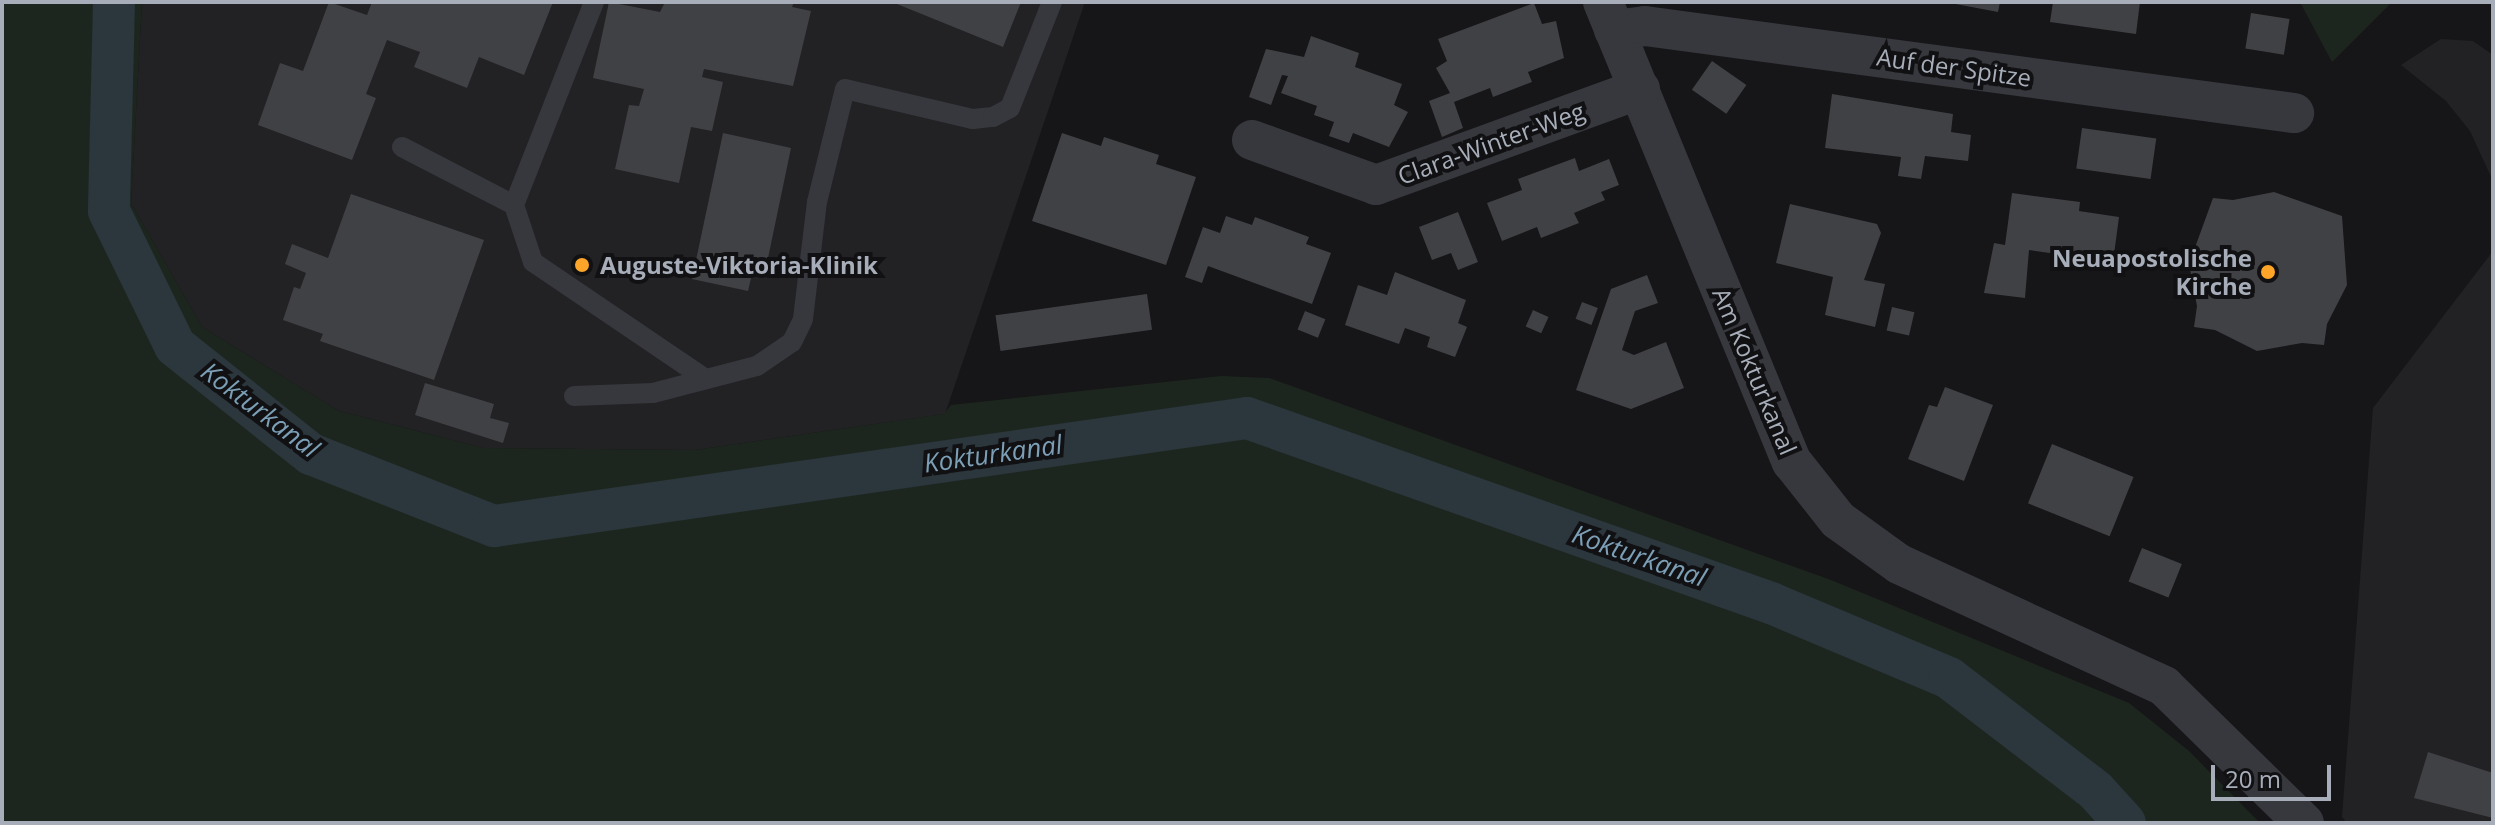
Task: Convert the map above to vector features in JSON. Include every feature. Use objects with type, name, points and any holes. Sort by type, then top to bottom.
[{"type":"street","name":"Am Kokturkanal","points":[[1608,16],[1792,462],[1838,520],[1899,564],[2164,686],[2304,823]]},
{"type":"street","name":"Auf der Spitze","points":[[1608,16],[1645,26],[2294,113]]},
{"type":"street","name":"Clara-Winter-Weg","points":[[1252,140],[1376,185],[1640,89]]},
{"type":"lane","points":[[594,2],[514,205],[533,262],[706,379]]},
{"type":"lane","points":[[574,396],[653,393],[757,366],[792,342],[803,319],[817,202],[845,89],[973,119],[993,117],[1010,108],[1017,95],[1052,2]]},
{"type":"lane","points":[[402,147],[514,205]]},
{"type":"shaded area","points":[[2,2],[142,2],[131,203],[202,327],[339,411],[484,448],[695,450],[944,414],[951,405],[1221,376],[1269,378],[1831,580],[2129,703],[2189,751],[2260,823],[2,823]]},
{"type":"shaded area","name":"Auguste-Viktoria-Klinik","points":[[142,2],[1085,2],[945,414],[695,450],[484,448],[339,411],[202,327],[131,203]]},
{"type":"shaded area","points":[[2300,2],[2392,2],[2332,62]]},
{"type":"shaded area","points":[[2441,39],[2473,41],[2493,55],[2493,181],[2470,131],[2446,101],[2401,65]]},
{"type":"shaded area","points":[[2493,251],[2493,823],[2347,823],[2342,817],[2373,408]]},
{"type":"building","points":[[329,2],[367,15],[372,2],[553,2],[524,75],[479,57],[467,88],[414,67],[420,52],[387,40],[366,94],[376,98],[352,160],[258,125],[280,63],[303,71]]},
{"type":"building","points":[[609,2],[660,12],[665,2],[794,2],[792,7],[811,11],[793,86],[704,69],[702,77],[723,82],[712,131],[691,127],[679,183],[615,169],[629,105],[639,106],[644,89],[593,78]]},
{"type":"building","points":[[892,2],[1021,2],[1003,47]]},
{"type":"building","points":[[1945,2],[2000,2],[1998,12]]},
{"type":"building","points":[[2053,2],[2140,2],[2136,34],[2050,22]]},
{"type":"building","points":[[1534,3],[1542,24],[1556,21],[1564,58],[1528,72],[1532,82],[1493,97],[1490,88],[1454,102],[1463,128],[1442,137],[1429,101],[1450,93],[1436,68],[1447,61],[1438,39]]},
{"type":"building","points":[[2251,13],[2290,19],[2284,55],[2245,49]]},
{"type":"building","points":[[1311,36],[1359,53],[1355,67],[1402,84],[1394,105],[1408,112],[1389,147],[1353,133],[1349,143],[1329,136],[1334,122],[1314,115],[1317,106],[1281,93],[1288,76],[1282,75],[1271,105],[1249,97],[1266,49],[1304,57]]},
{"type":"building","points":[[1712,61],[1746,85],[1726,114],[1692,90]]},
{"type":"building","points":[[1832,94],[1953,114],[1951,132],[1971,135],[1968,161],[1925,156],[1921,179],[1898,176],[1901,157],[1825,148]]},
{"type":"building","points":[[2082,128],[2156,138],[2151,179],[2076,169]]},
{"type":"building","points":[[723,133],[791,148],[767,263],[755,261],[748,291],[692,279]]},
{"type":"building","points":[[1062,133],[1101,146],[1104,137],[1159,155],[1156,164],[1196,177],[1166,265],[1032,221]]},
{"type":"building","points":[[1575,158],[1579,171],[1609,159],[1619,185],[1601,192],[1605,200],[1574,213],[1579,223],[1541,238],[1537,227],[1502,241],[1487,203],[1522,190],[1518,179]]},
{"type":"building","name":"Neuapostolische Kirche","points":[[2274,192],[2342,216],[2347,285],[2327,324],[2324,345],[2302,343],[2257,351],[2215,330],[2194,327],[2197,306],[2189,264],[2213,198],[2233,200]]},
{"type":"building","points":[[2012,193],[2080,202],[2079,211],[2119,217],[2113,262],[2029,250],[2025,298],[1984,293],[1994,243],[2005,245]]},
{"type":"building","points":[[351,194],[484,240],[434,380],[320,341],[323,334],[283,320],[294,287],[300,289],[306,273],[285,264],[292,244],[328,258]]},
{"type":"building","points":[[1790,204],[1877,224],[1881,233],[1864,280],[1885,284],[1875,327],[1825,315],[1833,277],[1776,263]]},
{"type":"building","points":[[1458,212],[1478,262],[1458,270],[1451,253],[1432,260],[1419,227]]},
{"type":"building","points":[[1226,216],[1252,225],[1255,217],[1309,237],[1306,244],[1331,253],[1312,304],[1208,266],[1202,283],[1185,277],[1203,227],[1220,233]]},
{"type":"building","points":[[1395,272],[1466,300],[1458,323],[1467,327],[1455,357],[1427,347],[1430,337],[1405,328],[1399,344],[1345,325],[1358,285],[1387,295]]},
{"type":"building","points":[[1647,275],[1658,303],[1635,311],[1622,350],[1634,355],[1666,342],[1684,388],[1631,409],[1576,390],[1611,289]]},
{"type":"building","points":[[1147,294],[1152,330],[1000,351],[995,315]]},
{"type":"building","points":[[1582,302],[1598,308],[1591,325],[1576,319]]},
{"type":"building","points":[[1892,307],[1914,312],[1909,336],[1887,330]]},
{"type":"building","points":[[1533,310],[1549,317],[1541,333],[1526,326]]},
{"type":"building","points":[[1305,311],[1325,319],[1318,338],[1298,330]]},
{"type":"building","points":[[425,383],[494,404],[490,418],[509,423],[503,443],[415,415]]},
{"type":"building","points":[[1945,387],[1993,405],[1964,481],[1908,459],[1929,405],[1937,407]]},
{"type":"building","points":[[2052,444],[2134,477],[2110,536],[2028,503]]},
{"type":"building","points":[[2142,548],[2182,564],[2168,597],[2129,581]]},
{"type":"building","points":[[2428,752],[2493,773],[2493,818],[2414,798]]},
{"type":"waterway","name":"Kokturkanal","points":[[114,2],[109,211],[175,346],[311,454],[494,526],[1247,418],[1771,603],[1949,678],[2096,791],[2125,823]]},
{"type":"place","name":"Auguste-Viktoria-Klinik","points":[[582,265]]},
{"type":"place","name":"Neuapostolische Kirche","points":[[2268,272]]}]
